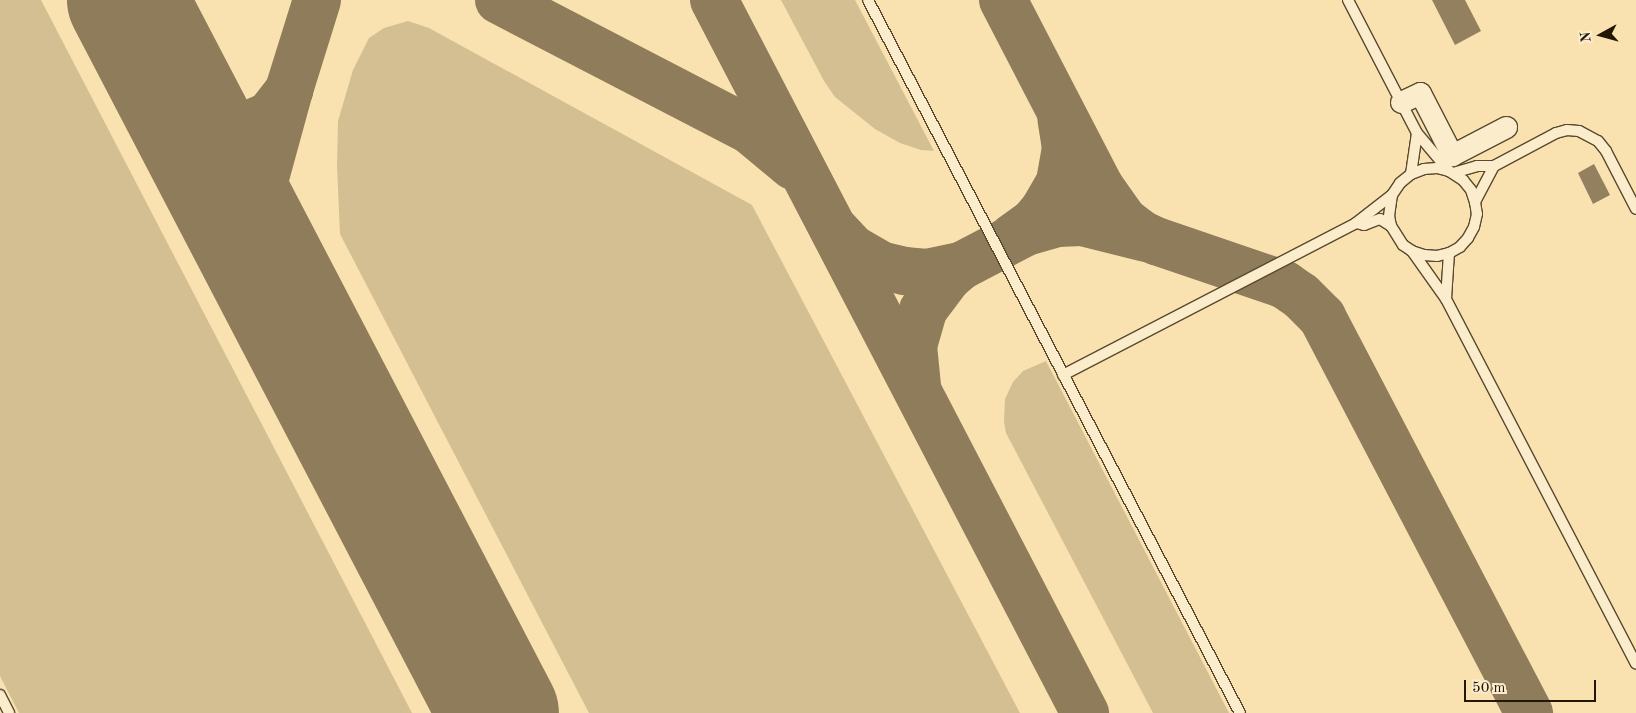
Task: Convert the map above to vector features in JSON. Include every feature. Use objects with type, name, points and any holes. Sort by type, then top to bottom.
[{"type":"street","points":[[1401,102],[1420,93],[1452,155],[1506,127]]},
{"type":"lane","points":[[868,0],[1240,713]]},
{"type":"lane","points":[[1348,0],[1416,133],[1451,172],[1463,180],[1471,190],[1475,202],[1474,227],[1468,238],[1449,253],[1424,255],[1412,251],[1403,245],[1391,226],[1389,216],[1392,195]]},
{"type":"lane","points":[[1064,375],[1356,223],[1392,195],[1400,183],[1411,174],[1424,169],[1437,168],[1451,172],[1477,166],[1494,166],[1556,133],[1579,131],[1598,141],[1606,151],[1636,209]]},
{"type":"lane","points":[[1411,174],[1416,133]]},
{"type":"lane","points":[[1475,202],[1494,166]]},
{"type":"lane","points":[[1356,223],[1364,225],[1380,219],[1391,226]]},
{"type":"lane","points":[[1412,251],[1446,299],[1636,664]]},
{"type":"lane","points":[[1446,299],[1449,253]]},
{"type":"lane","points":[[0,695],[9,713]]},
{"type":"shaded area","points":[[0,0],[41,0],[412,713],[19,713],[0,676]]},
{"type":"shaded area","points":[[781,0],[855,0],[934,151],[921,150],[900,143],[875,129],[835,97],[824,81]]},
{"type":"shaded area","points":[[408,21],[429,28],[752,205],[1020,713],[589,713],[340,234],[337,166],[338,121],[353,70],[369,38],[384,28]]},
{"type":"shaded area","points":[[1046,361],[1229,713],[1153,713],[1006,433],[1004,422],[1005,399],[1013,382],[1023,371]]},
{"type":"building","points":[[1432,0],[1465,0],[1481,31],[1455,45]]},
{"type":"building","points":[[1594,164],[1610,195],[1593,204],[1578,173]]},
{"type":"taxiway","points":[[278,289],[266,252],[262,221],[262,189],[289,90],[317,0]]},
{"type":"taxiway","points":[[499,0],[750,130],[793,166]]},
{"type":"taxiway","points":[[714,0],[1085,713]]},
{"type":"taxiway","points":[[1003,0],[1100,187],[1124,221],[1141,234],[1156,241],[1285,285],[1301,296],[1322,317],[1529,713]]},
{"type":"taxiway","points":[[172,87],[196,112],[219,125],[245,126],[269,116],[289,90]]},
{"type":"taxiway","points":[[1012,238],[1034,222],[1044,210],[1060,182],[1066,148],[1061,118]]},
{"type":"taxiway","points":[[917,386],[913,346],[923,310],[947,278],[961,266],[1026,232],[1057,223],[1082,222],[1146,238]]},
{"type":"taxiway","points":[[836,231],[853,249],[883,266],[904,271],[927,273],[961,266]]},
{"type":"runway","points":[[127,0],[499,713]]}]
